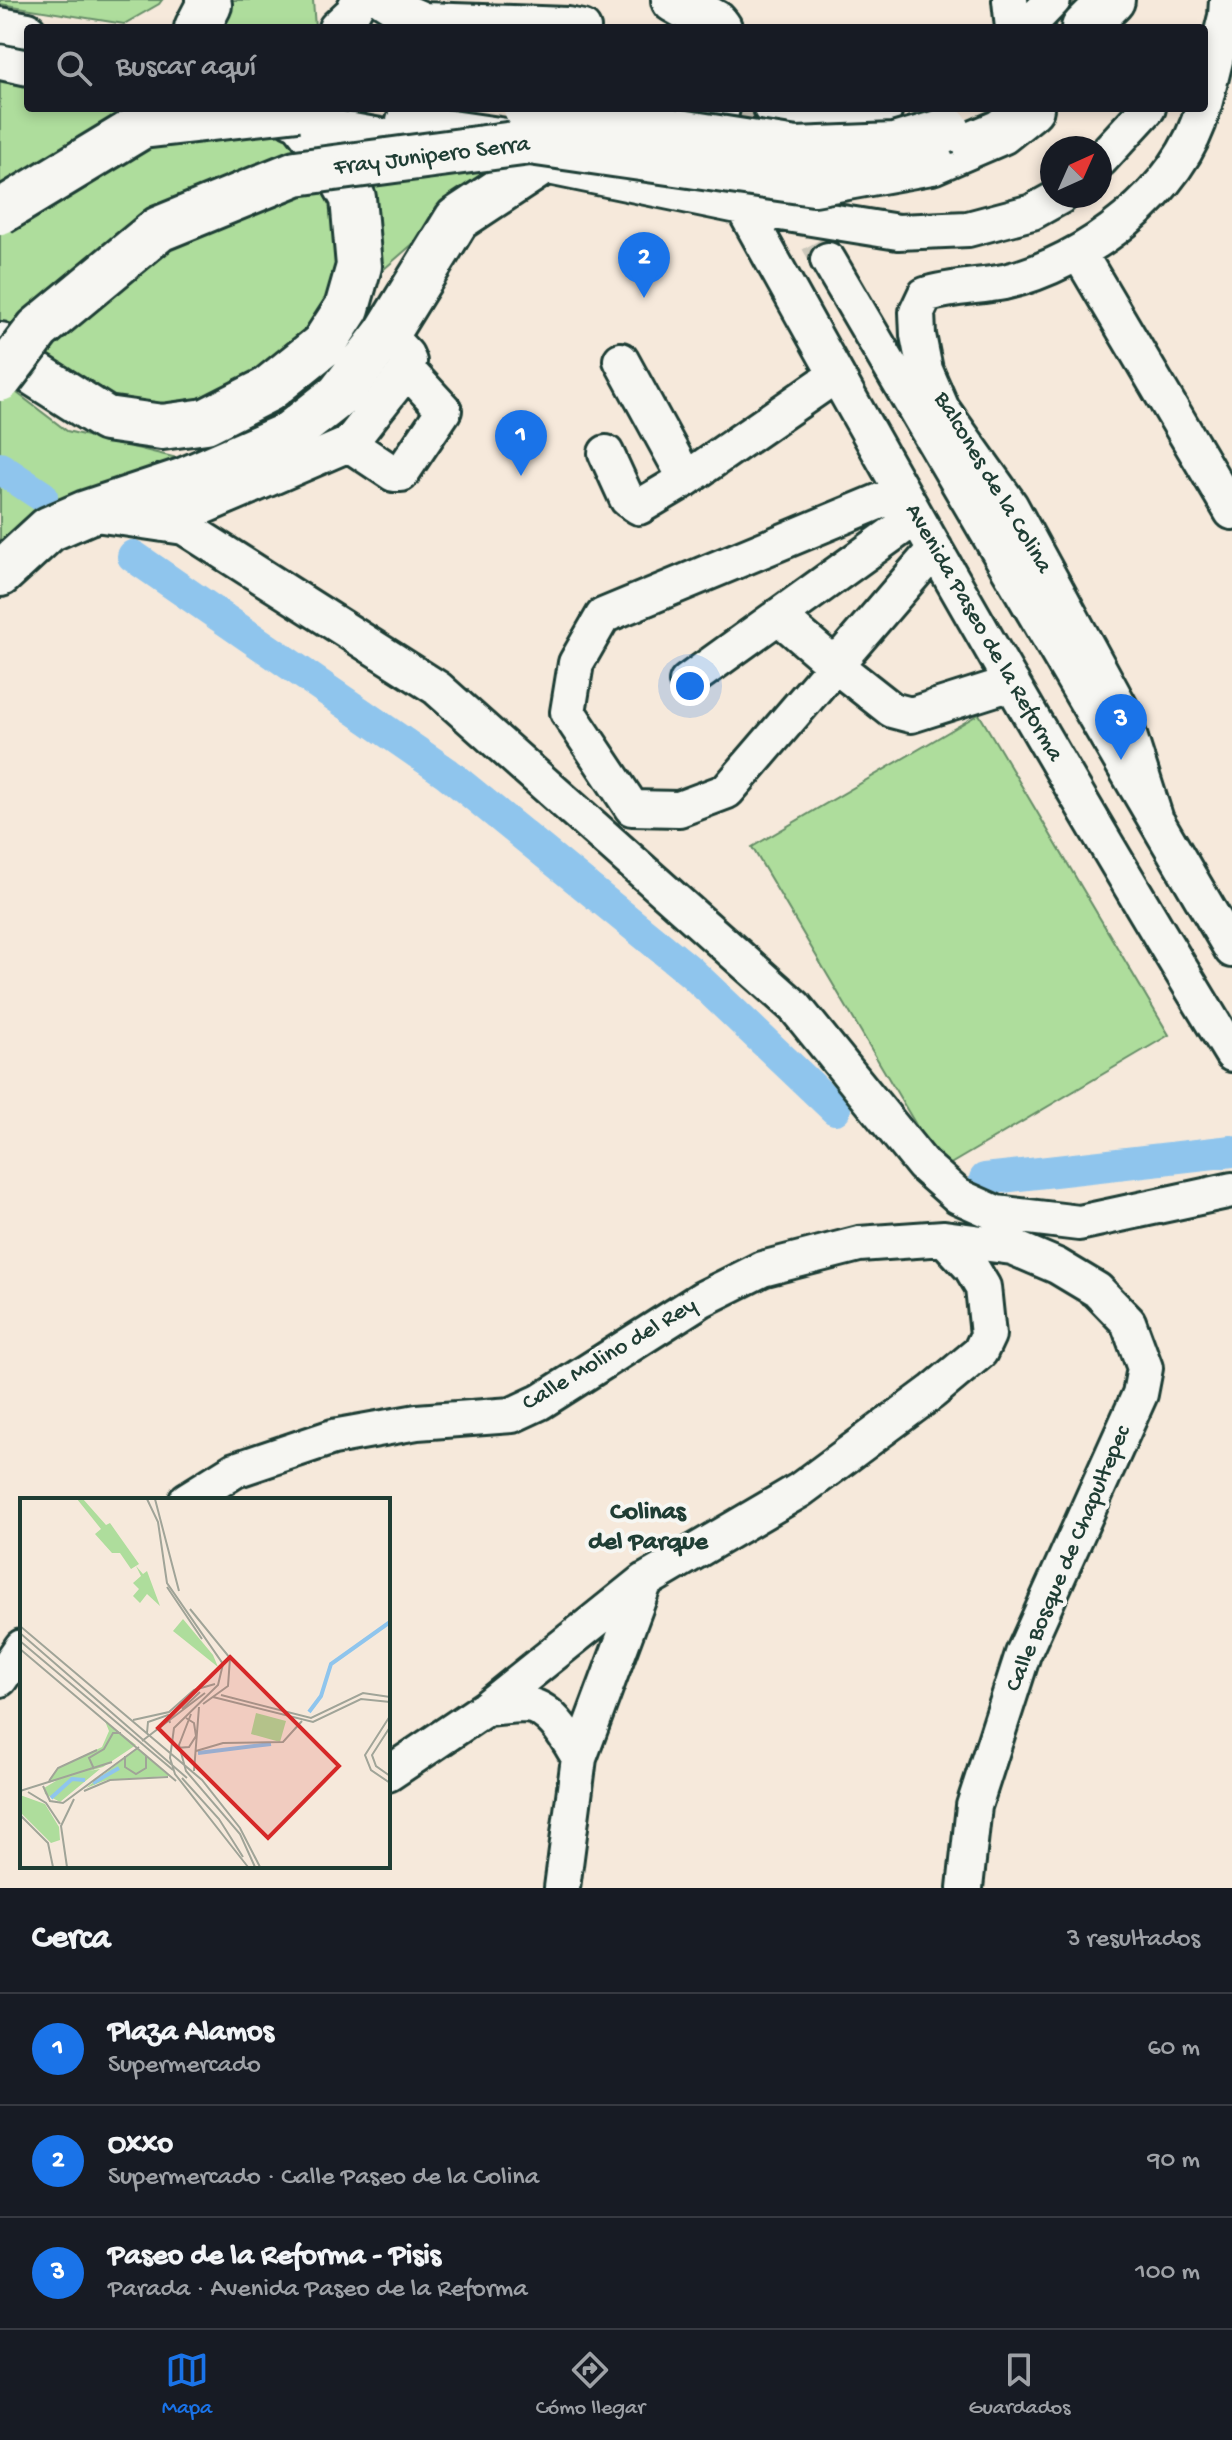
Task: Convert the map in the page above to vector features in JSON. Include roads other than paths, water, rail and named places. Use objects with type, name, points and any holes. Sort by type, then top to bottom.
[{"type":"main road","points":[[199,24],[209,5],[208,0]]},
{"type":"main road","points":[[674,0],[715,20]]},
{"type":"main road","points":[[1088,24],[1112,0]]},
{"type":"main road","points":[[1125,24],[1144,0]]},
{"type":"main road","name":"Fray Junipero Serra","points":[[552,112],[796,150],[894,146],[953,133]]},
{"type":"main road","points":[[953,133],[1001,132],[1026,112]]},
{"type":"main road","points":[[0,212],[142,126],[301,115],[353,198],[359,266],[347,308],[323,345],[267,390],[206,421],[162,427],[106,419],[13,360],[0,345]]},
{"type":"main road","name":"Fray Junipero Serra","points":[[0,379],[38,329],[159,229],[296,173],[530,142],[814,183],[953,133]]},
{"type":"main road","points":[[0,574],[49,529],[86,513],[185,480],[288,435],[396,352],[457,219],[539,165]]},
{"type":"street","points":[[340,24],[352,13],[359,0]]},
{"type":"street","points":[[383,0],[411,24]]},
{"type":"street","points":[[1010,0],[1013,24]]},
{"type":"street","points":[[1030,24],[1053,0]]},
{"type":"street","points":[[1208,37],[1227,8]]},
{"type":"street","name":"Balcones de la Colina","points":[[1208,90],[1227,8]]},
{"type":"street","points":[[0,25],[24,29]]},
{"type":"street","points":[[0,62],[24,67]]},
{"type":"street","points":[[271,112],[378,117],[607,150],[681,164],[701,164],[712,152],[721,112]]},
{"type":"street","points":[[794,112],[811,115],[842,112]]},
{"type":"street","points":[[743,207],[742,184],[747,162],[770,139],[863,112]]},
{"type":"street","points":[[870,112],[818,155],[820,184],[839,213],[898,232]]},
{"type":"street","points":[[1112,147],[1144,112]]},
{"type":"street","name":"Balcones de la Colina","points":[[1155,817],[1120,707],[1010,505],[942,409],[925,370],[917,312],[925,295],[947,288],[1003,282],[1036,272],[1079,253],[1145,204],[1172,172],[1198,129],[1203,112]]},
{"type":"street","points":[[301,115],[743,207],[898,232],[968,229],[1040,208]]},
{"type":"street","name":"Avenida Paseo de la Reforma","points":[[743,207],[909,505],[1127,883],[1232,1054]]},
{"type":"street","points":[[1079,253],[1232,512]]},
{"type":"street","points":[[828,260],[1155,817],[1186,881],[1183,902],[1165,911],[1152,905],[1127,883]]},
{"type":"street","points":[[163,524],[349,444],[396,352],[444,410],[401,474],[394,474],[349,444]]},
{"type":"street","points":[[621,360],[686,479]]},
{"type":"street","points":[[606,453],[627,499],[639,507],[686,479],[836,375]]},
{"type":"street","points":[[687,682],[778,616],[909,505]]},
{"type":"street","points":[[909,505],[603,616],[576,663],[568,712],[632,808],[679,809],[727,791],[935,549]]},
{"type":"street","points":[[86,513],[184,527],[437,688],[795,1007],[923,1165],[958,1196],[996,1213],[1079,1223],[1232,1190]]},
{"type":"street","points":[[778,616],[892,710],[911,715],[1012,683]]},
{"type":"street","points":[[1174,854],[1232,950]]},
{"type":"street","points":[[1151,922],[1232,1035]]},
{"type":"street","points":[[390,1773],[486,1708],[645,1581],[800,1490],[932,1392],[980,1352],[988,1335],[983,1287],[971,1267],[944,1238]]},
{"type":"street","name":"Calle Molino del Rey","points":[[190,1498],[235,1470],[333,1437],[417,1422],[512,1415],[540,1402],[702,1299],[762,1269],[859,1244],[944,1238],[1012,1247],[1057,1266],[1097,1290]]},
{"type":"street","name":"Calle Bosque de Chapultepec","points":[[965,1888],[974,1806],[1023,1654],[1140,1394],[1145,1368],[1128,1322],[1097,1290]]},
{"type":"street","points":[[562,1888],[579,1758],[645,1581]]},
{"type":"street","points":[[0,1679],[20,1650]]},
{"type":"street","points":[[486,1708],[529,1705],[547,1714],[567,1736],[579,1758]]},
{"type":"waterway","points":[[0,468],[42,496]]},
{"type":"waterway","points":[[133,556],[447,773],[691,972],[835,1109]]},
{"type":"waterway","points":[[985,1179],[1232,1151]]},
{"type":"tunnel","points":[[744,112],[828,260]]},
{"type":"place","name":"Oxxo","points":[[644,298]]},
{"type":"place","name":"Plaza Alamos","points":[[521,476]]},
{"type":"place","name":"Paseo de la Reforma - Pisis","points":[[1121,760]]},
{"type":"district","name":"Colinas del Parque","points":[[648,1528]]}]
